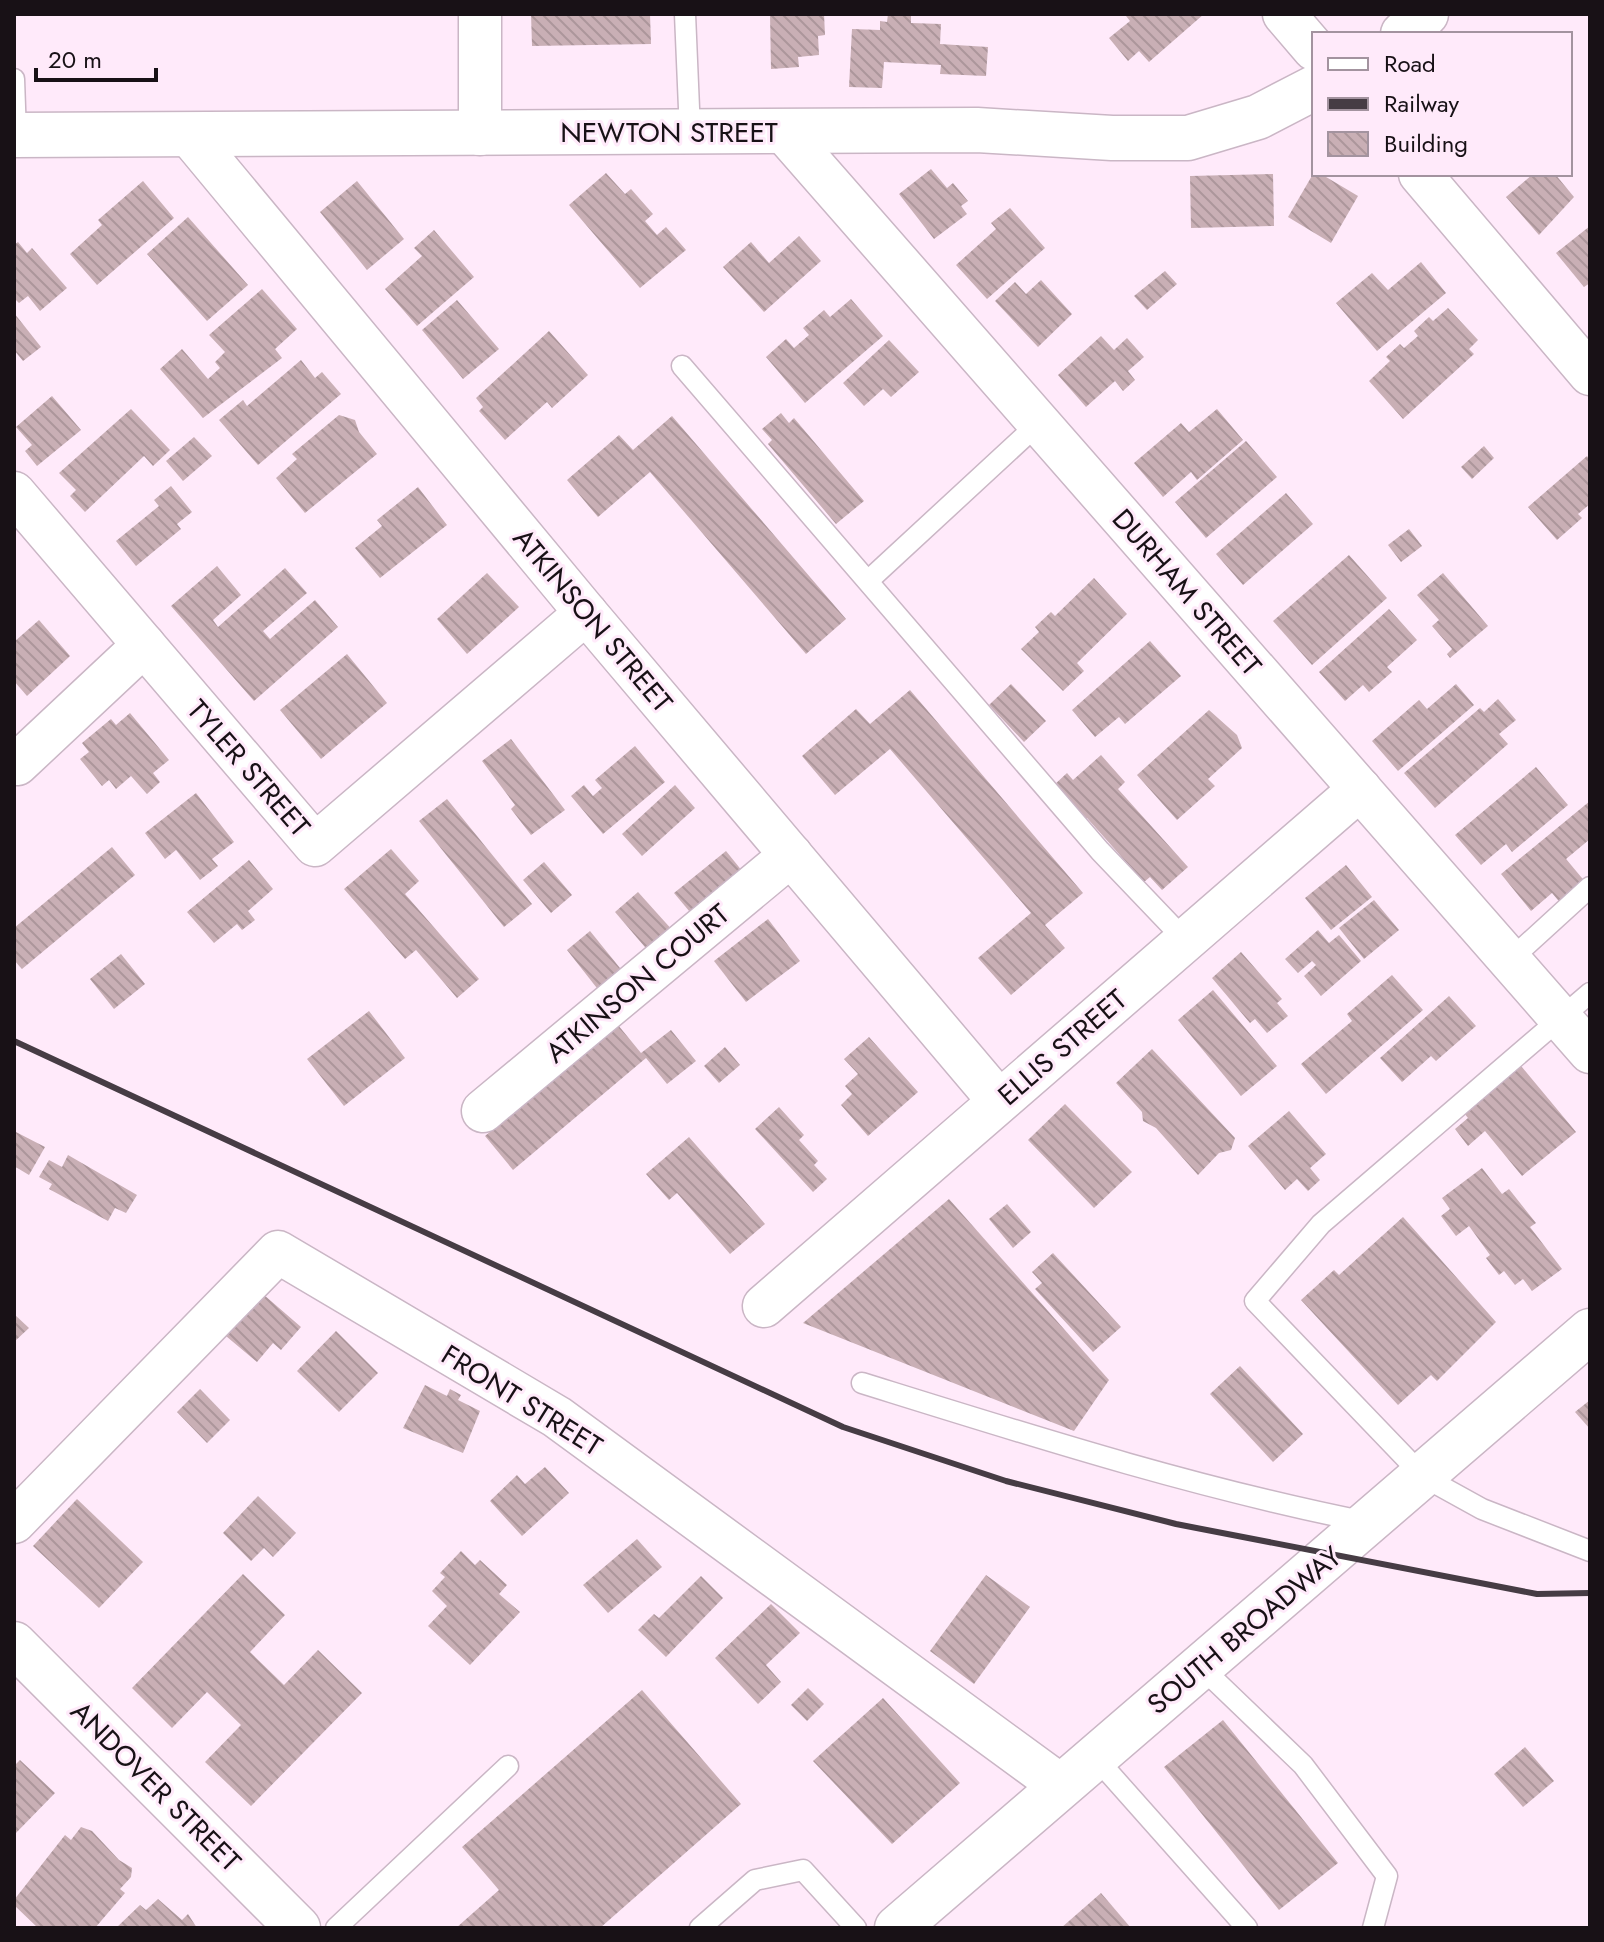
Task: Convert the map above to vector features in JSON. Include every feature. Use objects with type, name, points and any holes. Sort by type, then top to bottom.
[{"type":"main road","points":[[1405,32],[1426,14]]},
{"type":"main road","name":"NEWTON STREET","points":[[15,135],[977,130],[1112,138],[1188,138],[1258,117],[1312,89]]},
{"type":"main road","name":"SOUTH BROADWAY","points":[[897,1928],[1590,1331]]},
{"type":"main road","name":"ANDOVER STREET","points":[[14,1644],[298,1928]]},
{"type":"street","points":[[480,14],[480,134]]},
{"type":"street","points":[[1284,14],[1312,47]]},
{"type":"street","name":"DURHAM STREET","points":[[784,132],[1510,960],[1575,1005],[1590,1052]]},
{"type":"street","name":"ATKINSON STREET","points":[[190,136],[586,613],[999,1101]]},
{"type":"street","points":[[1422,176],[1590,374]]},
{"type":"street","name":"TYLER STREET","points":[[14,493],[315,845],[586,613]]},
{"type":"street","points":[[14,762],[17,764],[144,645]]},
{"type":"street","name":"ELLIS STREET","points":[[764,1306],[1360,789]]},
{"type":"street","name":"ATKINSON COURT","points":[[483,1111],[791,855]]},
{"type":"street","name":"FRONT STREET","points":[[14,1522],[278,1252],[557,1417],[1061,1786]]},
{"type":"lane","points":[[685,14],[690,132]]},
{"type":"lane","points":[[14,79],[15,135]]},
{"type":"lane","points":[[682,366],[1100,851],[1185,940]]},
{"type":"lane","points":[[869,580],[1039,423]]},
{"type":"lane","points":[[1510,960],[1590,887]]},
{"type":"lane","points":[[1575,1005],[1321,1224],[1255,1301],[1424,1477],[1482,1509],[1590,1551]]},
{"type":"lane","points":[[862,1383],[1135,1466],[1278,1505],[1370,1523]]},
{"type":"lane","points":[[1201,1667],[1303,1765],[1387,1876],[1373,1928]]},
{"type":"lane","points":[[1095,1757],[1247,1928]]},
{"type":"lane","points":[[336,1928],[508,1766]]},
{"type":"lane","points":[[700,1928],[755,1880],[803,1870],[856,1928]]},
{"type":"building","points":[[531,14],[650,14],[651,44],[532,46]]},
{"type":"building","points":[[770,14],[824,14],[825,35],[818,36],[819,55],[798,57],[799,67],[771,69]]},
{"type":"building","points":[[888,14],[911,14],[911,23],[941,24],[940,44],[988,47],[986,76],[940,74],[941,65],[884,62],[882,88],[849,87],[852,29],[880,30],[880,21],[887,22]]},
{"type":"building","points":[[1204,14],[1149,62],[1139,51],[1128,61],[1109,38],[1130,21],[1126,16]]},
{"type":"building","points":[[931,169],[947,188],[953,183],[968,201],[961,206],[967,214],[934,239],[899,194]]},
{"type":"building","points":[[606,173],[625,194],[631,189],[653,214],[645,221],[657,235],[666,227],[686,250],[640,288],[569,205]]},
{"type":"building","points":[[1273,174],[1274,226],[1191,228],[1190,176]]},
{"type":"building","points":[[1312,176],[1324,176],[1358,196],[1331,243],[1288,217]]},
{"type":"building","points":[[1531,176],[1557,176],[1574,197],[1539,235],[1506,197]]},
{"type":"building","points":[[143,181],[174,218],[97,285],[70,254],[102,225],[98,220]]},
{"type":"building","points":[[357,181],[404,239],[367,270],[320,212]]},
{"type":"building","points":[[1010,208],[1045,248],[987,299],[956,265],[996,229],[991,223]]},
{"type":"building","points":[[188,217],[248,285],[207,321],[147,254]]},
{"type":"building","points":[[1590,226],[1590,283],[1584,287],[1556,253]]},
{"type":"building","points":[[434,230],[474,277],[417,326],[385,289],[422,256],[414,248]]},
{"type":"building","points":[[799,236],[821,261],[764,312],[723,267],[751,242],[769,263]]},
{"type":"building","points":[[18,242],[27,253],[32,248],[67,288],[40,311],[28,296],[19,303],[14,298],[14,245]]},
{"type":"building","points":[[1421,262],[1446,293],[1377,351],[1336,303],[1372,273],[1388,290]]},
{"type":"building","points":[[1165,271],[1177,284],[1147,310],[1134,296]]},
{"type":"building","points":[[1041,280],[1072,314],[1038,347],[995,301],[1015,282],[1026,294]]},
{"type":"building","points":[[262,289],[297,329],[275,349],[282,358],[203,418],[160,369],[182,349],[208,379],[220,368],[215,362],[225,352],[209,335]]},
{"type":"building","points":[[851,299],[883,336],[805,403],[766,357],[786,339],[794,348],[809,335],[803,328],[824,310],[830,317]]},
{"type":"building","points":[[457,300],[499,349],[463,379],[422,330]]},
{"type":"building","points":[[1448,308],[1478,340],[1469,349],[1474,354],[1403,419],[1369,381],[1390,361],[1386,357],[1400,344],[1404,348],[1418,336],[1414,331],[1429,317],[1433,321]]},
{"type":"building","points":[[14,313],[41,347],[23,361],[14,350]]},
{"type":"building","points":[[549,331],[588,375],[552,408],[547,402],[505,440],[479,411],[483,407],[476,398]]},
{"type":"building","points":[[1101,336],[1114,350],[1127,338],[1144,357],[1128,371],[1135,380],[1123,391],[1115,381],[1086,407],[1058,375]]},
{"type":"building","points":[[889,340],[919,372],[891,397],[883,389],[864,406],[843,383]]},
{"type":"building","points":[[301,360],[315,378],[322,372],[341,394],[258,465],[219,420],[243,400],[247,406]]},
{"type":"building","points":[[52,396],[81,430],[37,466],[25,451],[32,445],[16,427]]},
{"type":"building","points":[[131,409],[170,450],[153,466],[144,456],[85,512],[70,496],[76,490],[59,473]]},
{"type":"building","points":[[1217,409],[1243,440],[1197,480],[1191,472],[1163,497],[1134,463],[1181,423],[1189,432]]},
{"type":"building","points":[[781,413],[789,423],[794,418],[864,501],[836,524],[768,444],[772,440],[762,429]]},
{"type":"building","points":[[339,415],[355,420],[359,432],[377,454],[305,513],[276,478],[297,459],[292,454]]},
{"type":"building","points":[[672,416],[846,619],[806,654],[650,472],[598,517],[567,480],[619,435],[633,450]]},
{"type":"building","points":[[194,437],[212,456],[183,481],[166,461]]},
{"type":"building","points":[[1246,441],[1277,477],[1206,538],[1175,502]]},
{"type":"building","points":[[1484,446],[1494,458],[1472,479],[1461,467]]},
{"type":"building","points":[[1587,456],[1590,460],[1590,504],[1578,514],[1582,518],[1557,540],[1528,507]]},
{"type":"building","points":[[171,486],[192,512],[177,524],[181,529],[136,566],[116,541],[159,506],[154,500]]},
{"type":"building","points":[[418,487],[447,525],[380,578],[355,548],[382,526],[377,520]]},
{"type":"building","points":[[1286,493],[1313,524],[1243,585],[1216,554]]},
{"type":"building","points":[[1409,529],[1422,546],[1401,562],[1388,545]]},
{"type":"building","points":[[1349,555],[1387,598],[1312,665],[1273,621]]},
{"type":"building","points":[[217,566],[241,595],[213,620],[218,627],[285,568],[307,593],[263,631],[270,639],[315,600],[338,627],[254,701],[171,606]]},
{"type":"building","points":[[487,573],[519,607],[467,654],[437,619]]},
{"type":"building","points":[[1443,573],[1488,626],[1450,658],[1447,654],[1452,649],[1432,626],[1439,620],[1417,595]]},
{"type":"building","points":[[1094,578],[1127,614],[1077,663],[1084,671],[1063,691],[1021,649],[1039,632],[1035,627],[1051,612],[1055,616]]},
{"type":"building","points":[[1389,609],[1417,640],[1387,667],[1392,672],[1369,692],[1363,685],[1345,701],[1319,672]]},
{"type":"building","points":[[39,620],[70,656],[27,696],[14,681],[14,642]]},
{"type":"building","points":[[1150,641],[1181,676],[1125,724],[1119,717],[1095,737],[1072,710]]},
{"type":"building","points":[[347,654],[387,703],[321,759],[280,710]]},
{"type":"building","points":[[1011,684],[1046,721],[1024,742],[989,705]]},
{"type":"building","points":[[1456,684],[1474,705],[1398,771],[1372,741],[1419,700],[1427,709]]},
{"type":"building","points":[[910,690],[1083,893],[1045,925],[1065,948],[1011,995],[978,958],[1031,913],[890,749],[835,795],[802,756],[856,709],[870,724]]},
{"type":"building","points":[[1498,699],[1516,720],[1499,734],[1508,744],[1435,808],[1404,773],[1480,708],[1484,712]]},
{"type":"building","points":[[1209,710],[1237,735],[1242,748],[1208,779],[1215,786],[1177,820],[1137,775]]},
{"type":"building","points":[[130,713],[169,760],[153,773],[160,782],[147,794],[131,776],[116,789],[109,780],[102,786],[80,759],[89,752],[82,743],[111,719],[116,725]]},
{"type":"building","points":[[511,739],[565,810],[531,835],[511,809],[515,805],[482,761]]},
{"type":"building","points":[[635,746],[665,782],[603,834],[571,796],[584,785],[593,796],[602,788],[595,780]]},
{"type":"building","points":[[1101,755],[1125,782],[1118,789],[1188,867],[1162,890],[1150,877],[1144,882],[1087,818],[1085,820],[1053,786],[1067,773],[1073,780]]},
{"type":"building","points":[[1536,767],[1568,805],[1512,852],[1506,844],[1481,865],[1455,835]]},
{"type":"building","points":[[675,785],[695,808],[642,856],[622,834]]},
{"type":"building","points":[[196,793],[234,842],[212,859],[218,866],[200,880],[176,850],[165,859],[145,833]]},
{"type":"building","points":[[447,799],[532,904],[504,927],[419,821]]},
{"type":"building","points":[[1590,801],[1590,839],[1566,859],[1587,884],[1562,905],[1552,893],[1531,911],[1501,874]]},
{"type":"building","points":[[112,847],[135,875],[22,969],[14,960],[14,928]]},
{"type":"building","points":[[391,849],[419,881],[405,894],[479,979],[457,998],[416,950],[405,959],[344,889]]},
{"type":"building","points":[[726,851],[751,882],[700,924],[674,893]]},
{"type":"building","points":[[249,860],[273,889],[248,911],[255,920],[242,930],[237,924],[214,943],[187,912]]},
{"type":"building","points":[[544,862],[572,895],[551,913],[523,880]]},
{"type":"building","points":[[1346,865],[1372,897],[1331,930],[1305,898]]},
{"type":"building","points":[[638,892],[674,932],[650,953],[615,912]]},
{"type":"building","points":[[1374,900],[1399,930],[1364,959],[1339,928]]},
{"type":"building","points":[[768,919],[800,961],[746,1002],[714,961]]},
{"type":"building","points":[[1318,930],[1329,943],[1339,935],[1361,961],[1321,996],[1304,976],[1316,965],[1312,961],[1298,973],[1285,959]]},
{"type":"building","points":[[590,931],[624,973],[600,992],[567,950]]},
{"type":"building","points":[[1241,952],[1282,999],[1277,1003],[1288,1016],[1267,1033],[1255,1019],[1250,1023],[1212,978]]},
{"type":"building","points":[[121,954],[145,984],[114,1009],[90,979]]},
{"type":"building","points":[[1392,975],[1423,1010],[1326,1094],[1301,1064],[1352,1021],[1347,1014]]},
{"type":"building","points":[[1213,990],[1277,1066],[1241,1096],[1178,1020]]},
{"type":"building","points":[[1449,996],[1476,1026],[1436,1061],[1431,1056],[1402,1082],[1380,1058]]},
{"type":"building","points":[[369,1011],[405,1058],[344,1106],[307,1059]]},
{"type":"building","points":[[618,1025],[641,1053],[671,1030],[696,1061],[667,1084],[646,1058],[513,1170],[485,1136]]},
{"type":"building","points":[[869,1037],[918,1092],[868,1136],[841,1105],[852,1094],[845,1086],[858,1074],[844,1059]]},
{"type":"building","points":[[725,1047],[740,1065],[719,1083],[704,1066]]},
{"type":"building","points":[[1152,1049],[1235,1138],[1231,1150],[1219,1153],[1198,1175],[1156,1128],[1143,1121],[1142,1112],[1116,1083]]},
{"type":"building","points":[[1521,1066],[1576,1132],[1522,1176],[1485,1131],[1468,1146],[1455,1129],[1468,1118],[1464,1113]]},
{"type":"building","points":[[1065,1104],[1132,1172],[1094,1208],[1028,1140]]},
{"type":"building","points":[[779,1107],[804,1135],[799,1140],[818,1161],[814,1165],[827,1179],[813,1192],[755,1129]]},
{"type":"building","points":[[1289,1111],[1326,1154],[1310,1168],[1320,1180],[1308,1191],[1297,1179],[1285,1190],[1248,1146]]},
{"type":"building","points":[[14,1131],[45,1147],[29,1175],[14,1166]]},
{"type":"building","points":[[689,1137],[765,1224],[730,1254],[677,1193],[669,1200],[646,1174]]},
{"type":"building","points":[[68,1155],[137,1195],[126,1213],[115,1208],[108,1221],[49,1189],[52,1184],[39,1177],[49,1160],[62,1167]]},
{"type":"building","points":[[1482,1168],[1502,1194],[1509,1189],[1536,1223],[1530,1227],[1562,1269],[1532,1291],[1523,1279],[1515,1285],[1504,1271],[1499,1275],[1486,1258],[1490,1255],[1469,1226],[1456,1236],[1441,1216],[1450,1209],[1442,1198]]},
{"type":"building","points":[[949,1199],[1109,1380],[1074,1431],[803,1323]]},
{"type":"building","points":[[1007,1204],[1031,1232],[1013,1248],[989,1219]]},
{"type":"building","points":[[1403,1217],[1496,1322],[1437,1381],[1431,1375],[1398,1405],[1301,1300],[1334,1270],[1339,1275]]},
{"type":"building","points":[[1053,1253],[1121,1327],[1093,1352],[1035,1289],[1042,1283],[1032,1272]]},
{"type":"building","points":[[256,1288],[301,1327],[281,1350],[273,1343],[257,1362],[220,1331]]},
{"type":"building","points":[[14,1314],[29,1328],[14,1342]]},
{"type":"building","points":[[336,1331],[378,1373],[339,1412],[297,1371]]},
{"type":"building","points":[[1240,1366],[1303,1434],[1273,1462],[1210,1394]]},
{"type":"building","points":[[425,1385],[447,1396],[450,1389],[461,1395],[458,1400],[480,1411],[463,1453],[403,1428]]},
{"type":"building","points":[[200,1389],[230,1420],[207,1443],[177,1412]]},
{"type":"building","points":[[1590,1400],[1590,1429],[1575,1412]]},
{"type":"building","points":[[545,1467],[569,1493],[522,1536],[490,1501],[517,1475],[525,1484]]},
{"type":"building","points":[[258,1496],[296,1533],[273,1557],[264,1548],[251,1561],[223,1533]]},
{"type":"building","points":[[77,1499],[143,1562],[99,1608],[33,1546]]},
{"type":"building","points":[[637,1539],[662,1567],[608,1613],[583,1585]]},
{"type":"building","points":[[461,1551],[475,1565],[480,1560],[507,1585],[499,1594],[520,1612],[470,1665],[428,1626],[447,1606],[432,1591],[445,1577],[440,1573]]},
{"type":"building","points":[[243,1574],[285,1615],[250,1652],[284,1685],[318,1650],[362,1693],[251,1806],[205,1762],[241,1725],[207,1692],[172,1728],[132,1688]]},
{"type":"building","points":[[986,1575],[1030,1607],[974,1684],[930,1651]]},
{"type":"building","points":[[701,1576],[723,1598],[666,1657],[638,1630],[654,1614],[659,1618]]},
{"type":"building","points":[[771,1604],[800,1633],[766,1665],[781,1682],[758,1704],[715,1658]]},
{"type":"building","points":[[808,1688],[824,1704],[807,1721],[791,1705]]},
{"type":"building","points":[[642,1690],[741,1804],[600,1928],[456,1928],[499,1890],[462,1847]]},
{"type":"building","points":[[883,1698],[960,1783],[892,1844],[813,1761]]},
{"type":"building","points":[[1223,1720],[1338,1863],[1279,1910],[1164,1767]]},
{"type":"building","points":[[1525,1747],[1554,1781],[1523,1807],[1494,1774]]},
{"type":"building","points":[[20,1760],[55,1793],[14,1835],[14,1766]]},
{"type":"building","points":[[81,1827],[92,1831],[119,1860],[132,1868],[131,1877],[120,1889],[125,1893],[95,1928],[38,1928],[14,1905],[14,1900],[65,1835],[71,1840]]},
{"type":"building","points":[[1101,1893],[1131,1928],[1061,1928]]},
{"type":"building","points":[[158,1899],[182,1920],[188,1914],[197,1928],[116,1928],[140,1905],[146,1910]]},
{"type":"railway","points":[[14,1041],[843,1427],[1006,1481],[1176,1524],[1537,1594],[1590,1593]]}]
